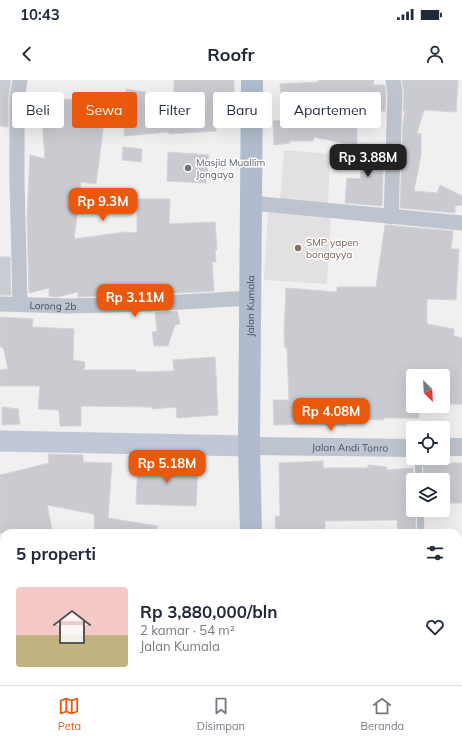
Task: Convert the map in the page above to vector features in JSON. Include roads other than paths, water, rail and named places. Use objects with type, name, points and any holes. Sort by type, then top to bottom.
[{"type":"main road","name":"Jalan Kumala","points":[[251,529],[249,446],[252,80]]},
{"type":"main road","name":"Jalan Andi Tonro","points":[[0,441],[249,446]]},
{"type":"street","points":[[20,80],[17,100],[17,180],[20,304]]},
{"type":"street","points":[[391,217],[395,100],[393,80]]},
{"type":"street","points":[[250,203],[462,223]]},
{"type":"street","name":"Lorong 2b","points":[[0,304],[69,306],[148,304],[250,298]]},
{"type":"street","name":"Jalan Andi Tonro","points":[[249,446],[406,448]]},
{"type":"street","points":[[450,448],[462,447]]},
{"type":"lane","points":[[420,517],[421,529]]},
{"type":"place","name":"Masjid Muallim Jongaya","points":[[188,168]]},
{"type":"place","name":"SMP yapen bongayya","points":[[298,248]]}]
